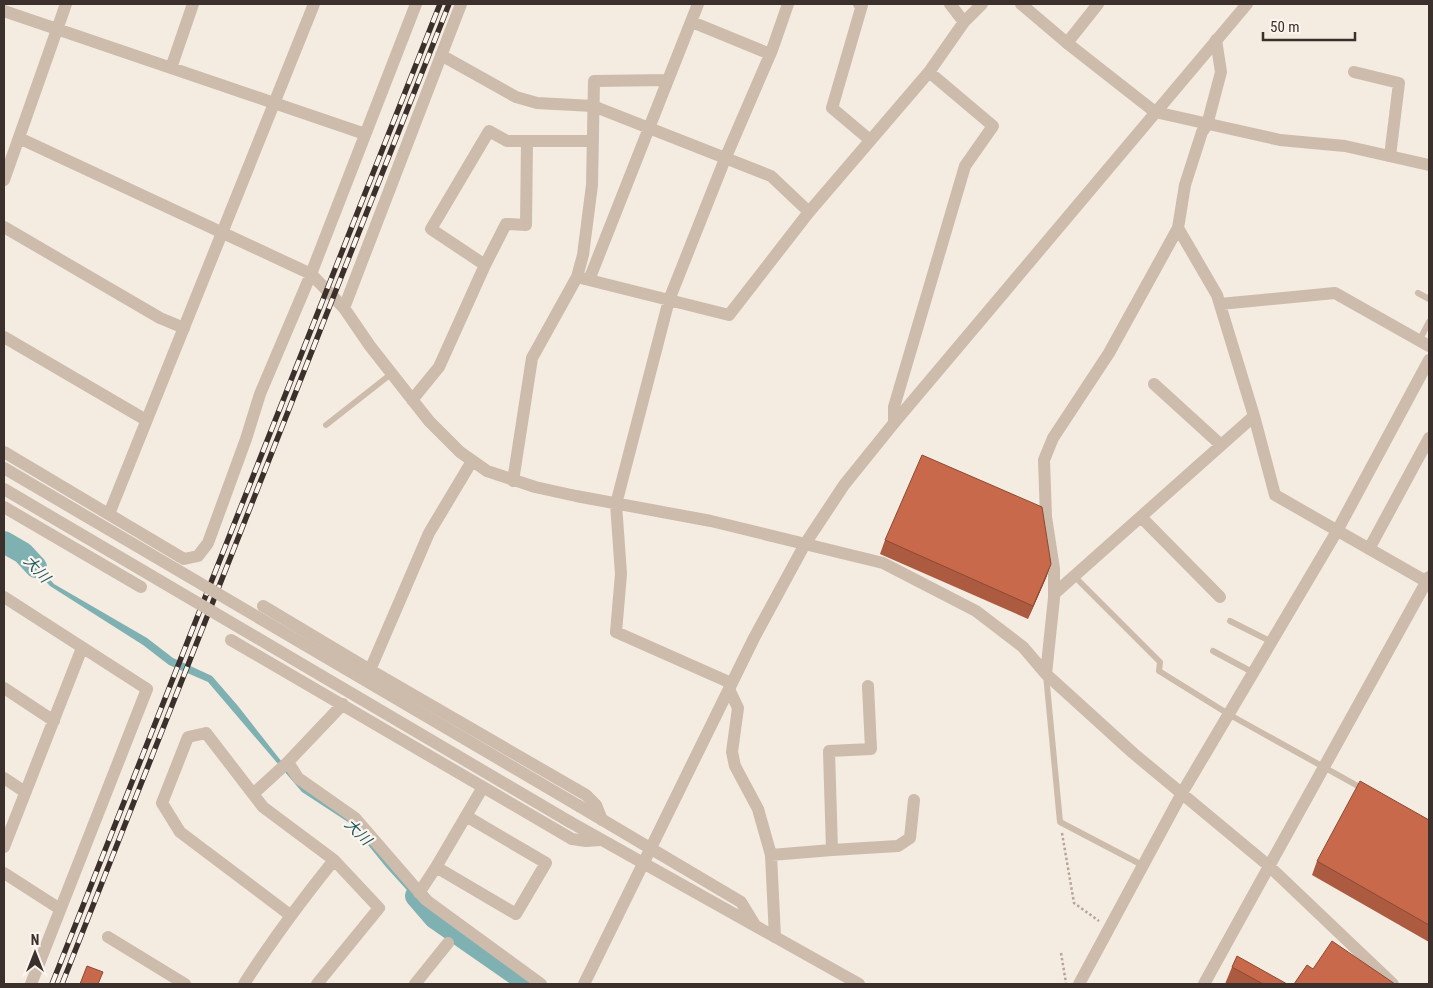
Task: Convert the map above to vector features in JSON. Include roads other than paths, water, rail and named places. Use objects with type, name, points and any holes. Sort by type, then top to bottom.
[{"type":"street","points":[[4,180],[66,4]]},
{"type":"street","points":[[171,68],[193,4]]},
{"type":"street","points":[[109,514],[223,234],[313,4]]},
{"type":"street","points":[[4,452],[184,560],[198,556],[208,543],[246,439],[260,394],[311,274],[416,4]]},
{"type":"street","points":[[344,308],[461,4]]},
{"type":"street","points":[[513,481],[532,358],[583,279],[648,128],[698,4]]},
{"type":"street","points":[[775,937],[771,856],[758,809],[735,766],[732,752],[738,708],[730,686],[616,632],[621,574],[616,504],[669,300],[725,159],[770,54],[788,4]]},
{"type":"street","points":[[859,4],[862,5],[832,108],[870,140]]},
{"type":"street","points":[[950,4],[964,22]]},
{"type":"street","points":[[583,279],[729,315],[809,212],[929,72],[964,22],[982,4]]},
{"type":"street","points":[[1021,4],[1155,112],[1280,140],[1346,146],[1429,165]]},
{"type":"street","points":[[1067,43],[1098,4]]},
{"type":"street","points":[[584,984],[754,638],[805,544],[844,486],[894,423],[1247,4]]},
{"type":"street","points":[[4,11],[365,134]]},
{"type":"street","points":[[692,22],[770,54]]},
{"type":"street","points":[[1046,674],[1054,594],[1054,569],[1046,516],[1044,460],[1053,438],[1109,353],[1178,228],[1185,185],[1202,132],[1207,125],[1221,72],[1216,40]]},
{"type":"street","points":[[441,55],[516,97],[537,103],[593,106],[771,176],[809,212]]},
{"type":"street","points":[[894,423],[894,407],[965,166],[994,126],[929,72]]},
{"type":"street","points":[[1354,72],[1399,83],[1390,156]]},
{"type":"street","points":[[583,279],[583,255],[592,185],[594,81],[668,80]]},
{"type":"street","points":[[485,265],[431,229],[489,131],[507,141],[593,141]]},
{"type":"street","points":[[19,138],[311,274],[344,308],[391,374],[429,421],[460,452],[487,471],[513,481],[616,504],[711,522],[883,563],[976,611],[1023,646],[1046,674],[1133,753],[1269,866],[1393,984]]},
{"type":"street","points":[[412,400],[439,367],[485,265],[506,224],[526,225],[527,141]]},
{"type":"street","points":[[4,227],[160,318],[184,328]]},
{"type":"street","points":[[1178,228],[1217,295],[1254,416],[1275,495],[1369,549],[1428,580],[1204,984]]},
{"type":"street","points":[[1220,304],[1335,293],[1424,344]]},
{"type":"street","points":[[4,337],[146,420]]},
{"type":"street","points":[[1079,984],[1182,793],[1337,531],[1429,360]]},
{"type":"street","points":[[1154,384],[1221,446]]},
{"type":"street","points":[[1054,594],[1254,416]]},
{"type":"street","points":[[1369,549],[1429,438]]},
{"type":"street","points":[[370,670],[429,532],[472,461]]},
{"type":"street","points":[[4,468],[742,902],[756,927]]},
{"type":"street","points":[[4,489],[601,840],[859,984]]},
{"type":"street","points":[[4,507],[141,587]]},
{"type":"street","points":[[1141,516],[1220,597]]},
{"type":"street","points":[[4,597],[147,689],[30,984]]},
{"type":"street","points":[[263,606],[586,795],[596,805],[602,820]]},
{"type":"street","points":[[231,640],[572,839],[586,841],[601,840]]},
{"type":"street","points":[[4,848],[82,648]]},
{"type":"street","points":[[832,850],[830,751],[871,749],[868,686]]},
{"type":"street","points":[[4,688],[54,721]]},
{"type":"street","points":[[253,794],[285,765],[343,704]]},
{"type":"street","points":[[290,915],[180,832],[162,803],[188,736],[206,733],[263,807],[334,860],[378,908],[318,984]]},
{"type":"street","points":[[285,765],[298,778],[355,818],[426,900],[541,984]]},
{"type":"street","points":[[4,778],[25,792]]},
{"type":"street","points":[[419,893],[483,787]]},
{"type":"street","points":[[771,856],[898,846],[910,838],[914,800]]},
{"type":"street","points":[[436,867],[516,914],[546,864],[466,816]]},
{"type":"street","points":[[244,984],[290,915],[334,860]]},
{"type":"street","points":[[4,873],[60,909]]},
{"type":"street","points":[[108,937],[185,984]]},
{"type":"street","points":[[415,984],[448,943]]},
{"type":"lane","points":[[1418,293],[1429,299]]},
{"type":"lane","points":[[1424,344],[1429,322]]},
{"type":"lane","points":[[326,425],[391,374]]},
{"type":"lane","points":[[1074,576],[1160,662],[1159,671],[1230,714],[1373,794]]},
{"type":"lane","points":[[1230,621],[1272,642]]},
{"type":"lane","points":[[1213,651],[1254,674]]},
{"type":"lane","points":[[1046,674],[1060,822],[1144,866]]},
{"type":"water","points":[[15,547],[23,550],[54,584],[147,638],[173,658],[212,676],[300,785],[353,821],[437,918],[434,920],[386,867],[351,824],[302,792],[208,682],[169,665],[143,645],[50,586],[21,554],[13,550]]},
{"type":"waterway","name":"大川","points":[[4,542],[23,553],[36,567]]},
{"type":"waterway","name":"大川","points":[[416,896],[435,918],[530,984]]},
{"type":"railway","points":[[52,984],[440,4]]},
{"type":"railway","points":[[62,984],[449,4]]}]
